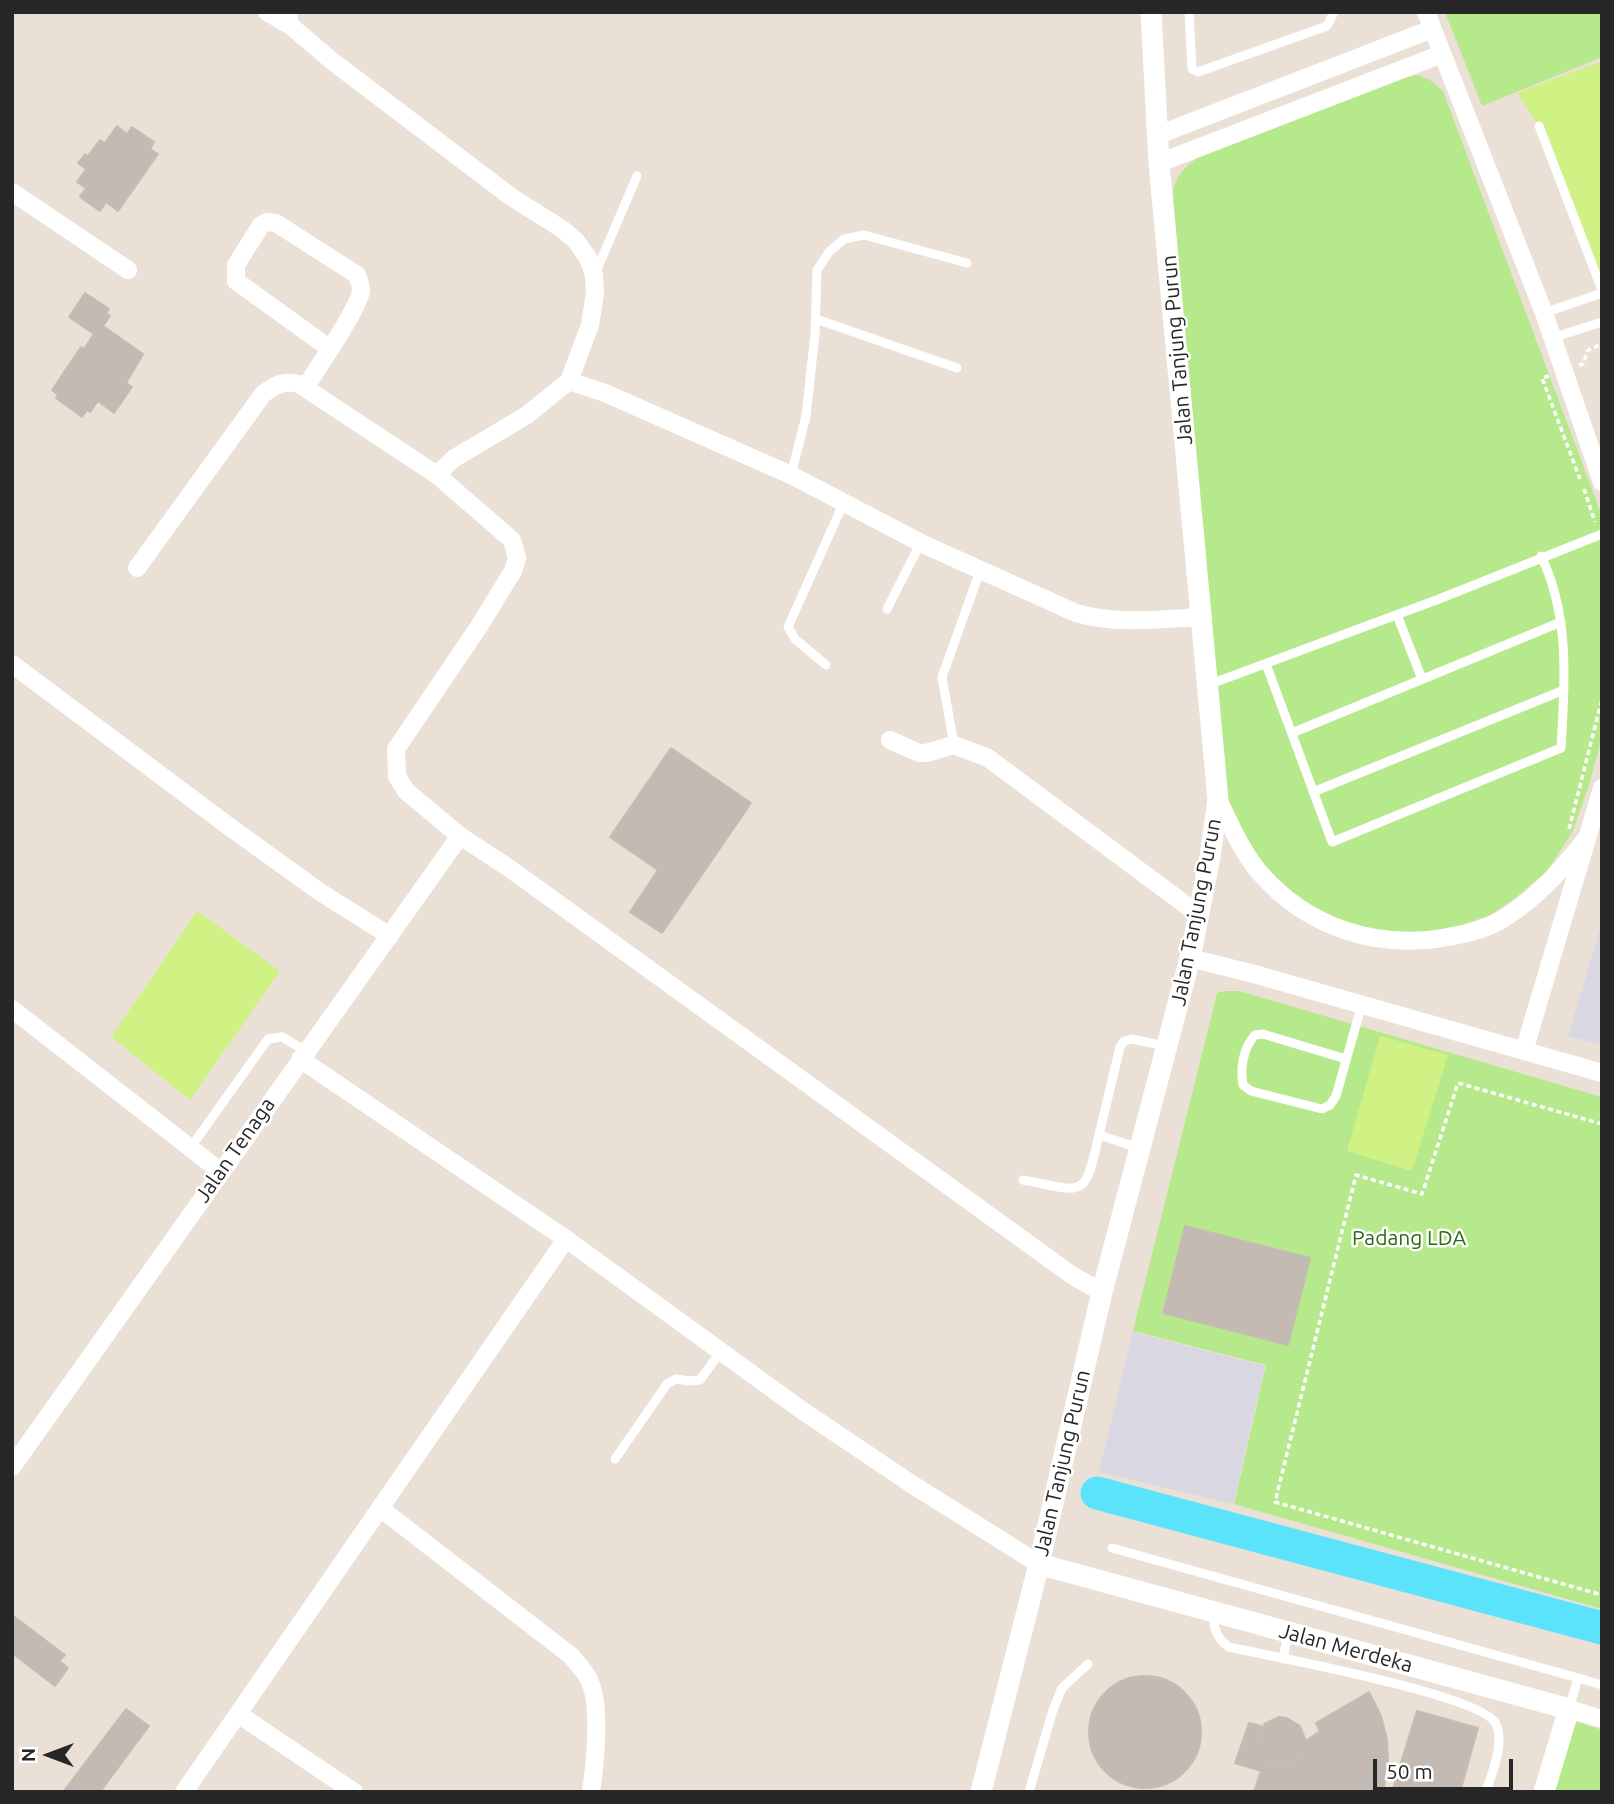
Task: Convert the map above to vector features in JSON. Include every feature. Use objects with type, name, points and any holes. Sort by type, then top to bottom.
[{"type":"street","points":[[267,12],[289,19],[332,61],[510,196],[562,229],[576,241],[588,258],[594,275],[595,293],[590,326],[569,381],[527,415],[453,459],[437,475]]},
{"type":"street","name":"Jalan Tanjung Purun","points":[[981,1792],[1039,1564],[1102,1292],[1190,958],[1210,857],[1218,799],[1159,163],[1151,12]]},
{"type":"street","points":[[1158,135],[1429,20],[1544,313],[1602,482]]},
{"type":"street","points":[[1159,163],[1442,54]]},
{"type":"street","points":[[12,192],[128,270]]},
{"type":"street","points":[[305,388],[358,301],[361,289],[357,275],[276,223],[267,222],[261,225],[236,265],[236,281],[329,348]]},
{"type":"street","points":[[137,568],[263,394],[275,385],[288,381],[305,388],[437,475],[512,540],[517,558],[513,571],[447,677],[396,748],[397,776],[405,791],[460,836],[520,876],[1062,1268],[1102,1292]]},
{"type":"street","points":[[569,381],[605,393],[791,475],[980,571],[1076,613],[1096,619],[1117,620],[1203,617]]},
{"type":"street","points":[[12,664],[320,892],[390,936]]},
{"type":"street","points":[[890,740],[926,754],[954,745],[988,758],[1198,914]]},
{"type":"street","points":[[1524,1051],[1602,788]]},
{"type":"street","points":[[1218,799],[1234,834],[1259,873],[1298,908],[1346,933],[1389,941],[1422,942],[1468,934],[1500,920],[1529,902],[1554,878],[1587,838]]},
{"type":"street","name":"Jalan Tenaga","points":[[12,1467],[460,836]]},
{"type":"street","points":[[1190,958],[1602,1073]]},
{"type":"street","points":[[12,1009],[220,1171]]},
{"type":"street","points":[[303,1055],[566,1239],[800,1409],[913,1485],[1039,1564]]},
{"type":"street","points":[[184,1792],[566,1239]]},
{"type":"street","points":[[380,1508],[570,1656],[582,1670],[591,1683],[595,1716],[597,1758],[591,1792]]},
{"type":"street","name":"Jalan Merdeka","points":[[1039,1564],[1288,1632],[1425,1680],[1569,1709]]},
{"type":"street","points":[[1544,1792],[1569,1709],[1602,1719]]},
{"type":"street","points":[[238,1714],[354,1792]]},
{"type":"lane","points":[[1189,12],[1192,69],[1198,72],[1327,26],[1334,12]]},
{"type":"lane","points":[[1539,126],[1602,292],[1544,313]]},
{"type":"lane","points":[[594,275],[637,176]]},
{"type":"lane","points":[[791,475],[806,416],[816,319],[817,270],[829,252],[844,239],[864,235],[967,263]]},
{"type":"lane","points":[[816,319],[957,368]]},
{"type":"lane","points":[[1552,338],[1602,322]]},
{"type":"lane","points":[[826,665],[795,639],[788,627],[844,502]]},
{"type":"lane","points":[[1207,686],[1602,534]]},
{"type":"lane","points":[[887,609],[921,542]]},
{"type":"lane","points":[[1266,664],[1332,842],[1560,748],[1564,690],[1561,622],[1553,579],[1541,556]]},
{"type":"lane","points":[[954,745],[942,677],[980,571]]},
{"type":"lane","points":[[1397,615],[1422,679]]},
{"type":"lane","points":[[1292,733],[1561,622]]},
{"type":"lane","points":[[1313,792],[1564,690]]},
{"type":"lane","points":[[1346,1059],[1263,1034],[1255,1035],[1248,1042],[1241,1072],[1242,1085],[1251,1091],[1322,1109],[1329,1105],[1336,1096],[1362,1004]]},
{"type":"lane","points":[[191,1147],[268,1039],[282,1037],[303,1055]]},
{"type":"lane","points":[[1023,1180],[1075,1190],[1084,1185],[1100,1135],[1120,1047],[1124,1041],[1132,1039],[1167,1046]]},
{"type":"lane","points":[[1100,1135],[1141,1149]]},
{"type":"lane","points":[[615,1459],[667,1384],[677,1379],[700,1380],[721,1351]]},
{"type":"lane","points":[[1112,1548],[1602,1685]]},
{"type":"lane","points":[[1214,1612],[1213,1626],[1220,1640],[1229,1647],[1283,1659],[1425,1680],[1484,1711],[1495,1721],[1498,1745],[1486,1792]]},
{"type":"lane","points":[[1283,1659],[1288,1632]]},
{"type":"lane","points":[[1030,1792],[1053,1710],[1062,1688],[1088,1664]]},
{"type":"lane","points":[[1569,1709],[1577,1678]]},
{"type":"path","points":[[1602,1124],[1458,1083],[1422,1194],[1356,1175],[1275,1502],[1602,1595]]},
{"type":"shaded area","points":[[1602,922],[1602,1045],[1568,1036]]},
{"type":"shaded area","points":[[1133,1332],[1265,1366],[1233,1504],[1099,1472]]},
{"type":"green space","points":[[1445,12],[1602,12],[1602,57],[1482,106]]},
{"type":"green space","points":[[1602,61],[1602,290],[1539,126],[1517,93]]},
{"type":"green space","points":[[1417,75],[1430,80],[1443,91],[1602,516],[1602,737],[1573,831],[1547,871],[1515,898],[1490,915],[1462,925],[1424,933],[1389,932],[1348,924],[1303,901],[1266,869],[1240,831],[1225,795],[1173,193],[1182,172],[1210,150],[1402,77]]},
{"type":"green space","points":[[197,911],[280,971],[190,1100],[111,1037]]},
{"type":"green space","name":"Padang LDA","points":[[1239,991],[1602,1097],[1602,1609],[1234,1504],[1266,1365],[1133,1331],[1217,993]]},
{"type":"green space","points":[[1380,1036],[1448,1055],[1412,1171],[1347,1151]]},
{"type":"green space","points":[[1571,1720],[1602,1730],[1602,1792],[1549,1792]]},
{"type":"building","points":[[117,126],[127,134],[132,127],[154,142],[150,149],[158,154],[118,211],[106,202],[100,211],[80,197],[86,188],[77,182],[86,169],[78,163],[85,154],[88,156],[100,140],[105,143]]},
{"type":"building","points":[[85,293],[109,309],[106,313],[110,316],[103,326],[143,354],[126,383],[132,387],[114,413],[98,401],[90,412],[87,410],[82,417],[56,398],[58,395],[52,390],[81,347],[84,349],[94,334],[69,317]]},
{"type":"building","points":[[671,748],[751,803],[662,933],[630,912],[658,870],[610,837]]},
{"type":"building","points":[[1185,1226],[1310,1258],[1288,1345],[1163,1313]]},
{"type":"building","points":[[12,1615],[65,1655],[59,1661],[68,1668],[55,1686],[12,1653]]},
{"type":"building","points":[[1145,1676],[1166,1680],[1185,1692],[1197,1711],[1201,1732],[1197,1753],[1185,1772],[1166,1784],[1145,1788],[1124,1784],[1105,1772],[1093,1753],[1089,1732],[1093,1711],[1105,1692],[1124,1680]]},
{"type":"building","points":[[1369,1692],[1381,1716],[1387,1739],[1388,1762],[1383,1792],[1254,1792],[1261,1771],[1235,1763],[1249,1723],[1269,1728],[1264,1734],[1260,1731],[1257,1739],[1258,1747],[1266,1761],[1273,1765],[1288,1765],[1302,1755],[1306,1741],[1320,1731],[1316,1723]]},
{"type":"building","points":[[126,1709],[149,1726],[100,1792],[63,1792]]},
{"type":"building","points":[[1417,1711],[1478,1728],[1460,1792],[1392,1792]]},
{"type":"building","points":[[1279,1717],[1287,1718],[1300,1726],[1306,1741],[1305,1748],[1296,1761],[1281,1766],[1266,1761],[1258,1747],[1260,1731],[1264,1734],[1269,1728],[1264,1724]]},
{"type":"waterway","points":[[1097,1493],[1602,1628]]}]
